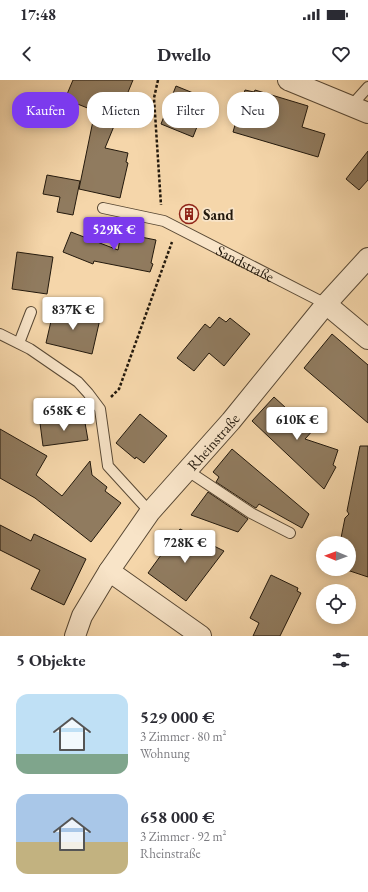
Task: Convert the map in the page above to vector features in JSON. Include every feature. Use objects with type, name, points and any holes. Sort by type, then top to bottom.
[{"type":"street","points":[[288,80],[360,110]]},
{"type":"street","name":"Rheinstraße","points":[[75,636],[82,616],[109,571],[150,512],[231,421],[326,304],[368,258]]},
{"type":"street","points":[[326,304],[368,339]]},
{"type":"street","points":[[109,571],[201,636]]},
{"type":"lane","points":[[360,110],[368,88]]},
{"type":"lane","name":"Sandstraße","points":[[103,208],[164,221],[326,304]]},
{"type":"lane","points":[[19,343],[31,312]]},
{"type":"lane","points":[[0,334],[19,343],[78,382],[88,393],[100,409],[108,466],[150,512]]},
{"type":"lane","points":[[188,471],[250,513],[290,533]]},
{"type":"path","points":[[158,80],[154,98],[160,199],[164,221]]},
{"type":"path","points":[[100,409],[119,389],[177,228]]},
{"type":"building","points":[[73,80],[133,80],[128,92],[87,92],[87,108],[79,105],[79,92],[68,92]]},
{"type":"building","points":[[176,86],[191,92],[174,92]]},
{"type":"building","points":[[279,97],[308,106],[302,127],[325,134],[318,157],[233,132],[234,128],[279,128]]},
{"type":"building","points":[[92,128],[113,128],[105,148],[128,153],[126,162],[128,163],[120,198],[79,189]]},
{"type":"building","points":[[171,128],[197,128],[193,137]]},
{"type":"building","points":[[368,151],[368,180],[359,190],[346,179]]},
{"type":"building","points":[[47,175],[80,181],[73,215],[57,212],[60,197],[43,194]]},
{"type":"building","points":[[71,232],[118,250],[121,233],[156,240],[151,263],[153,264],[150,272],[94,261],[93,264],[63,252]]},
{"type":"building","points":[[17,252],[53,257],[47,294],[12,289]]},
{"type":"building","points":[[54,308],[100,319],[92,354],[46,343]]},
{"type":"building","points":[[219,317],[226,322],[230,318],[250,334],[224,366],[209,353],[194,371],[177,358],[205,324],[210,328]]},
{"type":"building","points":[[332,334],[368,365],[368,423],[304,368]]},
{"type":"building","points":[[274,397],[298,419],[302,415],[315,428],[305,439],[338,450],[333,465],[336,467],[324,489],[252,421]]},
{"type":"building","points":[[140,414],[167,436],[144,463],[136,457],[135,459],[116,443]]},
{"type":"building","points":[[84,417],[88,440],[43,446],[40,423]]},
{"type":"building","points":[[0,429],[47,456],[36,475],[62,496],[90,461],[92,475],[107,487],[105,491],[121,503],[91,542],[35,498],[0,478]]},
{"type":"building","points":[[360,446],[368,446],[368,577],[356,573],[356,536],[341,536],[345,518],[349,514],[347,511]]},
{"type":"building","points":[[232,449],[309,514],[302,528],[259,504],[256,508],[254,507],[216,482],[219,477],[213,472]]},
{"type":"building","points":[[208,492],[248,519],[238,532],[191,515]]},
{"type":"building","points":[[0,525],[31,541],[34,534],[86,559],[64,605],[31,589],[40,570],[0,550]]},
{"type":"building","points":[[180,529],[224,551],[186,601],[148,573]]},
{"type":"building","points":[[271,575],[298,588],[297,591],[301,593],[280,636],[253,636],[259,623],[250,618]]},
{"type":"place","name":"Sand","points":[[189,214]]}]
